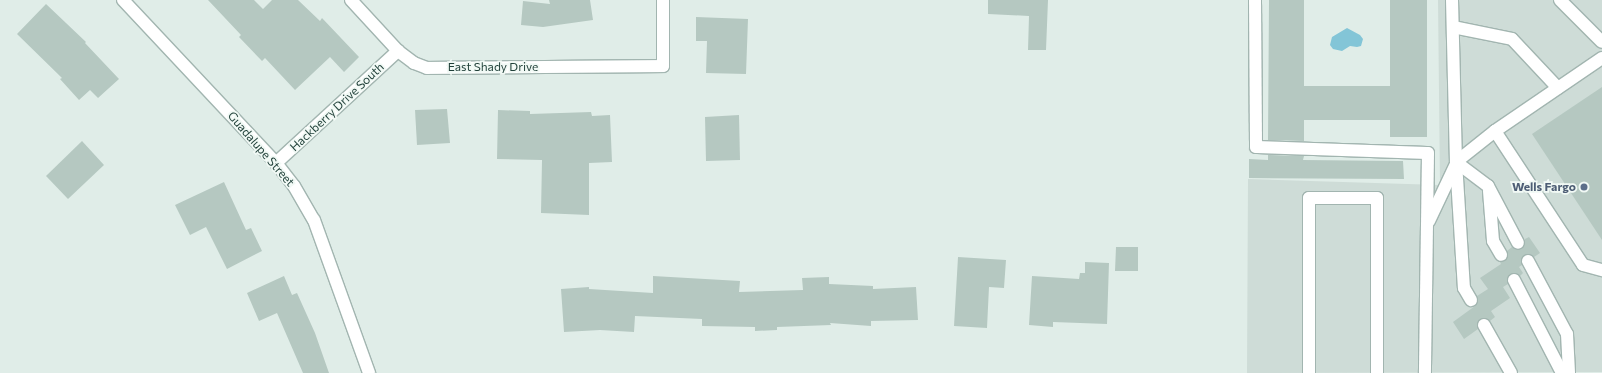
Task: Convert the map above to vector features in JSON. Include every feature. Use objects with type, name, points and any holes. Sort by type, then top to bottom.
[{"type":"street","name":"Guadalupe Street","points":[[123,0],[276,163],[294,186],[314,220],[369,373]]},
{"type":"street","name":"East Shady Drive","points":[[351,0],[398,51],[414,63],[427,68],[663,66],[663,0]]},
{"type":"street","points":[[1255,0],[1256,147],[1428,153],[1425,373]]},
{"type":"street","points":[[1452,0],[1456,162],[1464,288],[1471,300]]},
{"type":"street","points":[[1560,0],[1602,42]]},
{"type":"street","points":[[1453,27],[1512,39],[1558,88]]},
{"type":"street","name":"Hackberry Drive South","points":[[276,163],[398,51]]},
{"type":"street","points":[[1427,226],[1456,162],[1494,131],[1602,58]]},
{"type":"street","points":[[1494,131],[1583,265],[1602,270]]},
{"type":"street","points":[[1456,162],[1488,186],[1518,243]]},
{"type":"street","points":[[1488,186],[1493,241],[1500,255]]},
{"type":"street","points":[[1309,373],[1309,198],[1377,198],[1377,373]]},
{"type":"street","points":[[1528,261],[1567,334],[1569,373]]},
{"type":"street","points":[[1514,280],[1562,373]]},
{"type":"street","points":[[1484,325],[1511,373]]},
{"type":"shaded area","points":[[1438,0],[1602,0],[1602,372],[1247,373],[1248,179],[1440,185]]},
{"type":"water","points":[[1347,28],[1360,35],[1363,39],[1361,46],[1350,46],[1342,51],[1333,49],[1330,45],[1332,37]]},
{"type":"building","points":[[208,0],[254,0],[263,9],[272,0],[298,0],[320,21],[322,18],[359,57],[344,72],[330,57],[295,90],[265,58],[262,61],[239,37],[241,35]]},
{"type":"building","points":[[549,0],[590,0],[593,20],[543,27],[521,25],[523,1],[550,4]]},
{"type":"building","points":[[988,0],[1048,0],[1046,50],[1028,50],[1029,16],[988,14]]},
{"type":"building","points":[[1269,0],[1304,0],[1304,86],[1390,86],[1390,0],[1427,0],[1427,137],[1390,137],[1390,120],[1304,120],[1304,141],[1268,140]]},
{"type":"building","points":[[46,4],[86,42],[85,43],[119,79],[98,98],[90,90],[79,100],[60,79],[62,78],[17,34]]},
{"type":"building","points":[[696,17],[748,19],[746,74],[706,73],[707,41],[696,41]]},
{"type":"building","name":"Wells Fargo","points":[[1602,87],[1602,240],[1532,134]]},
{"type":"building","points":[[447,109],[450,143],[417,145],[415,110]]},
{"type":"building","points":[[498,110],[530,111],[530,114],[591,112],[592,116],[610,115],[612,162],[589,163],[589,215],[541,213],[542,160],[497,159]]},
{"type":"building","points":[[739,115],[740,160],[706,161],[705,117]]},
{"type":"building","points":[[82,141],[104,165],[68,199],[46,176]]},
{"type":"building","points":[[1268,155],[1304,156],[1303,160],[1403,161],[1404,179],[1249,178],[1249,159],[1268,160]]},
{"type":"building","points":[[224,182],[246,230],[251,228],[262,251],[227,269],[206,227],[190,235],[175,205]]},
{"type":"building","points":[[1529,237],[1540,253],[1534,257],[1528,254],[1522,257],[1522,265],[1519,267],[1523,273],[1520,276],[1515,273],[1510,274],[1507,279],[1508,284],[1503,287],[1510,298],[1491,311],[1495,317],[1490,321],[1484,318],[1480,319],[1477,325],[1478,329],[1464,339],[1453,322],[1475,306],[1478,300],[1477,296],[1488,289],[1480,278],[1501,264],[1500,262],[1507,259],[1507,251],[1512,247],[1517,250],[1522,249],[1525,244],[1525,239]]},
{"type":"building","points":[[1116,247],[1138,247],[1138,271],[1115,271]]},
{"type":"building","points":[[958,257],[1006,260],[1004,288],[989,287],[987,328],[954,326]]},
{"type":"building","points":[[1085,262],[1109,263],[1107,324],[1053,322],[1053,327],[1029,325],[1032,276],[1079,279],[1080,273],[1085,273]]},
{"type":"building","points":[[284,276],[292,295],[297,293],[315,333],[329,373],[303,373],[277,313],[259,321],[247,293]]},
{"type":"building","points":[[653,276],[740,281],[739,292],[803,290],[802,278],[829,277],[829,284],[873,286],[873,289],[916,287],[918,320],[871,321],[871,326],[830,323],[831,325],[777,327],[777,330],[755,331],[755,327],[702,326],[702,319],[635,316],[634,332],[600,330],[564,332],[561,289],[589,287],[589,289],[653,293]]},
{"type":"place","name":"Wells Fargo","points":[[1584,187]]}]
